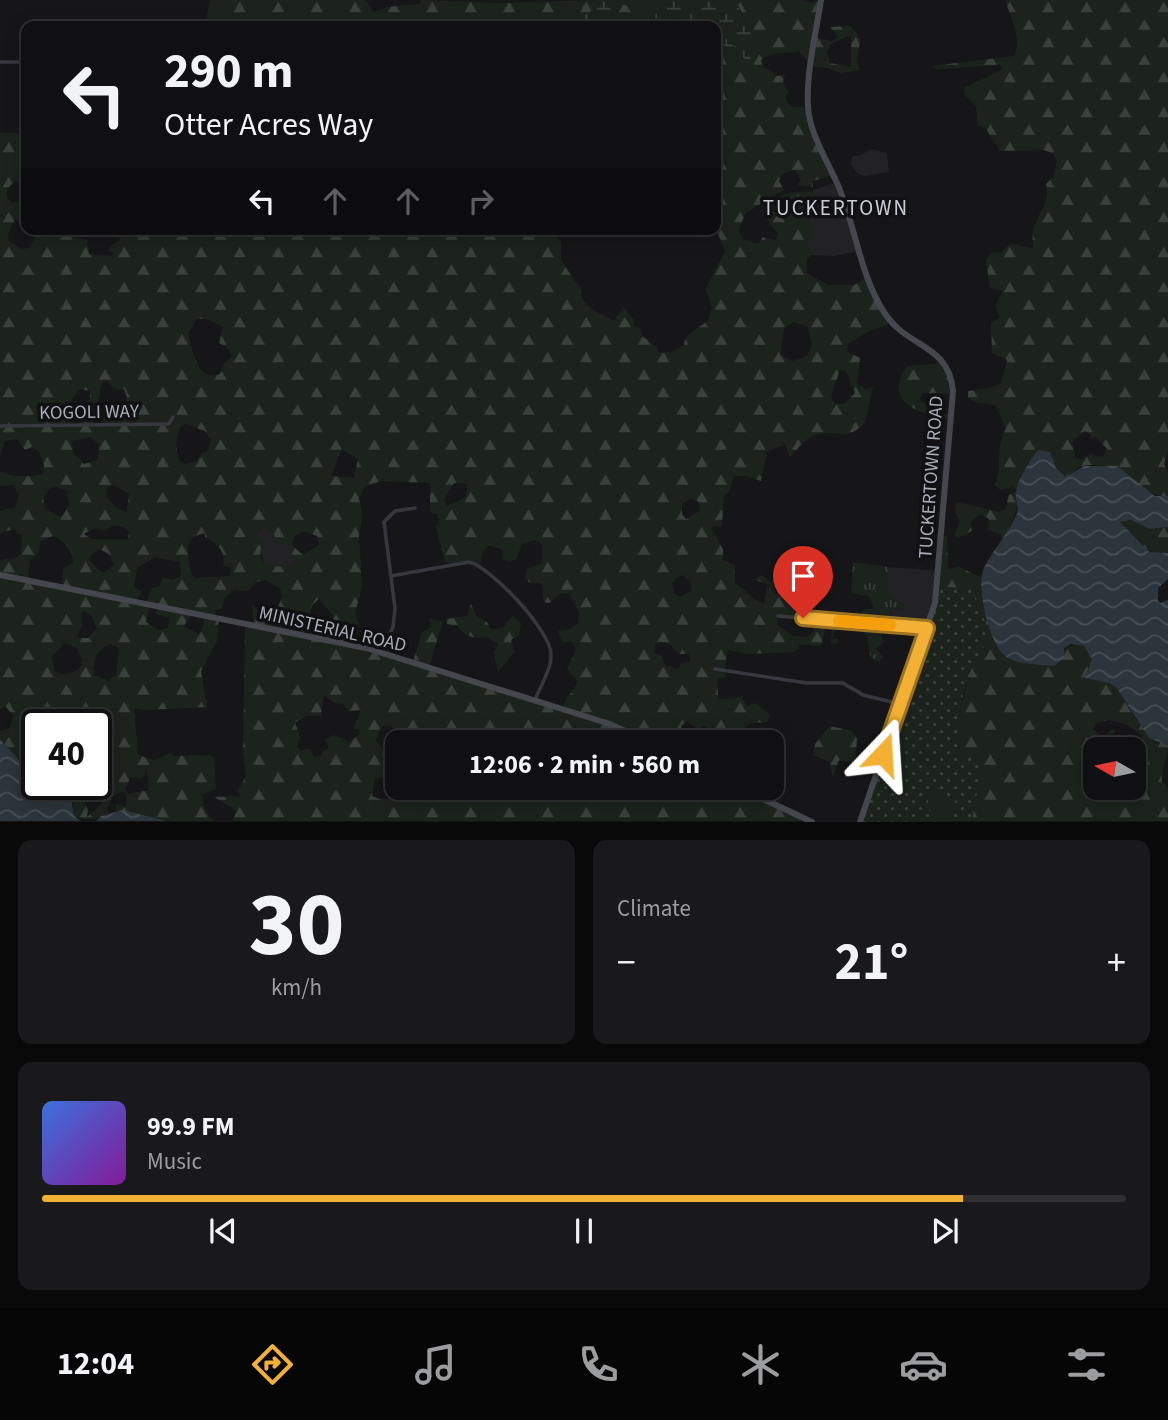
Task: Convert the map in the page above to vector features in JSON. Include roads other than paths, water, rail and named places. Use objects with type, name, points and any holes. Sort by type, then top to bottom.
[{"type":"street","name":"TUCKERTOWN ROAD","points":[[821,0],[808,98],[811,121],[840,191],[883,311],[899,331],[940,358],[952,378],[953,402],[938,586],[927,628],[860,821]]},
{"type":"street","points":[[0,62],[21,62]]},
{"type":"street","name":"KOGOLI WAY","points":[[0,426],[169,424],[173,417]]},
{"type":"street","points":[[382,653],[395,615],[384,522],[395,512],[415,508]]},
{"type":"street","points":[[391,576],[469,562],[500,581],[528,614],[550,648],[549,666],[535,700]]},
{"type":"street","name":"MINISTERIAL ROAD","points":[[0,575],[194,612],[382,653],[623,730]]},
{"type":"street","points":[[778,616],[927,628]]},
{"type":"street","points":[[715,668],[807,683],[843,684],[862,695],[901,704]]},
{"type":"street","points":[[766,800],[812,821]]},
{"type":"water","points":[[1038,450],[1050,452],[1056,468],[1066,477],[1084,466],[1117,466],[1155,496],[1168,496],[1168,527],[1150,529],[1131,520],[1120,522],[1149,552],[1168,553],[1168,579],[1158,588],[1158,601],[1160,603],[1168,600],[1168,745],[1149,738],[1116,687],[1085,678],[1092,659],[1084,646],[1071,644],[1064,648],[1064,658],[1054,666],[1007,658],[993,637],[982,599],[982,576],[988,561],[1014,521],[1018,509],[1016,492],[1020,479]]},
{"type":"water","points":[[0,739],[21,762],[21,800],[71,800],[74,816],[81,821],[0,821]]},
{"type":"water","points":[[123,810],[166,821],[96,821],[101,816]]},
{"type":"district","name":"TUCKERTOWN","points":[[836,208]]}]
